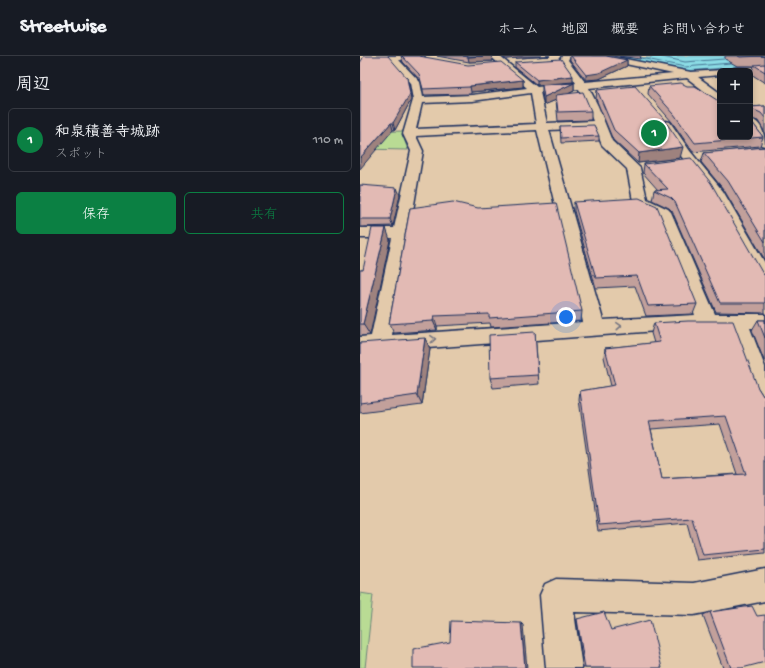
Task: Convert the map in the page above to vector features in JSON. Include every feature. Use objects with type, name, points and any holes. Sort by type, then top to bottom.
[{"type":"street","points":[[494,56],[535,90],[542,126],[595,328]]},
{"type":"street","points":[[603,56],[688,74],[717,96]]},
{"type":"street","points":[[392,57],[424,58]]},
{"type":"street","points":[[392,57],[416,82],[418,100],[409,133],[417,151],[413,211],[401,233],[370,344],[595,328],[708,322],[765,321]]},
{"type":"street","points":[[562,59],[583,86],[593,106],[606,142],[633,169],[640,200]]},
{"type":"street","points":[[492,66],[517,63]]},
{"type":"street","points":[[753,70],[765,69]]},
{"type":"street","points":[[418,100],[583,86],[717,72]]},
{"type":"street","points":[[634,80],[639,93]]},
{"type":"street","points":[[658,115],[716,191],[765,279]]},
{"type":"street","points":[[753,120],[762,149]]},
{"type":"street","points":[[409,133],[600,124]]},
{"type":"street","points":[[633,169],[648,168]]},
{"type":"street","points":[[625,202],[640,200],[663,212],[708,322]]},
{"type":"street","points":[[548,206],[579,205]]},
{"type":"street","points":[[360,233],[401,233]]},
{"type":"street","points":[[737,322],[765,396]]},
{"type":"street","points":[[564,668],[556,595],[694,599],[765,585]]},
{"type":"green space","points":[[404,131],[403,136],[408,150],[360,149],[360,132]]},
{"type":"green space","points":[[360,593],[373,595],[365,668],[360,668]]},
{"type":"water","points":[[651,56],[765,56],[765,65],[684,71],[619,57],[651,58]]},
{"type":"building","points":[[364,56],[388,56],[407,78],[410,94],[393,123],[391,123],[360,158],[360,63]]},
{"type":"building","points":[[402,56],[419,56],[468,65],[501,62],[523,80],[470,87],[423,89],[419,74]]},
{"type":"building","points":[[571,56],[606,56],[627,60],[599,73],[586,75]]},
{"type":"building","points":[[738,56],[765,56],[740,57]]},
{"type":"building","points":[[561,59],[573,76],[537,80],[515,62]]},
{"type":"building","points":[[765,64],[765,72],[754,65]]},
{"type":"building","points":[[574,83],[544,97],[542,85]]},
{"type":"building","points":[[681,83],[687,86],[695,86],[717,100],[717,140],[729,140],[695,143],[674,114],[649,86]]},
{"type":"building","points":[[635,86],[663,118],[683,147],[639,153],[614,130],[597,90]]},
{"type":"building","points":[[583,92],[591,111],[558,112],[556,95]]},
{"type":"building","points":[[765,106],[765,118],[761,113],[753,109],[753,107]]},
{"type":"building","points":[[753,123],[763,137],[753,138]]},
{"type":"building","points":[[594,125],[599,136],[561,138],[560,126]]},
{"type":"building","points":[[765,147],[765,242],[728,181],[704,153]]},
{"type":"building","points":[[691,158],[711,183],[763,274],[765,275],[765,303],[720,303],[675,202],[671,198],[654,190],[668,189],[644,164]]},
{"type":"building","points":[[360,185],[397,188],[390,219],[360,219]]},
{"type":"building","points":[[639,198],[657,206],[697,304],[648,306],[637,276],[596,278],[574,202]]},
{"type":"building","points":[[453,202],[478,208],[556,203],[582,311],[489,318],[489,314],[434,316],[433,321],[389,324],[410,208]]},
{"type":"building","points":[[372,228],[386,228],[363,324],[360,324],[360,270],[363,270]]},
{"type":"building","points":[[758,320],[765,320],[765,338]]},
{"type":"building","points":[[733,321],[758,388],[763,396],[765,396],[765,549],[703,555],[692,518],[599,525],[580,391],[615,385],[605,348],[660,342],[654,323]],"holes":[[[726,416],[746,474],[662,479],[649,421]]]},
{"type":"building","points":[[535,332],[538,375],[490,378],[489,335]]},
{"type":"building","points":[[425,338],[417,395],[360,403],[360,343]]},
{"type":"building","points":[[752,606],[757,616],[765,615],[765,662],[742,668],[731,668],[710,612]]},
{"type":"building","points":[[604,612],[611,630],[650,620],[662,668],[585,668],[577,619]]},
{"type":"building","points":[[451,621],[521,623],[525,668],[413,668],[413,649],[450,642]]},
{"type":"place","name":"和泉積善寺城跡","points":[[654,133]]}]
